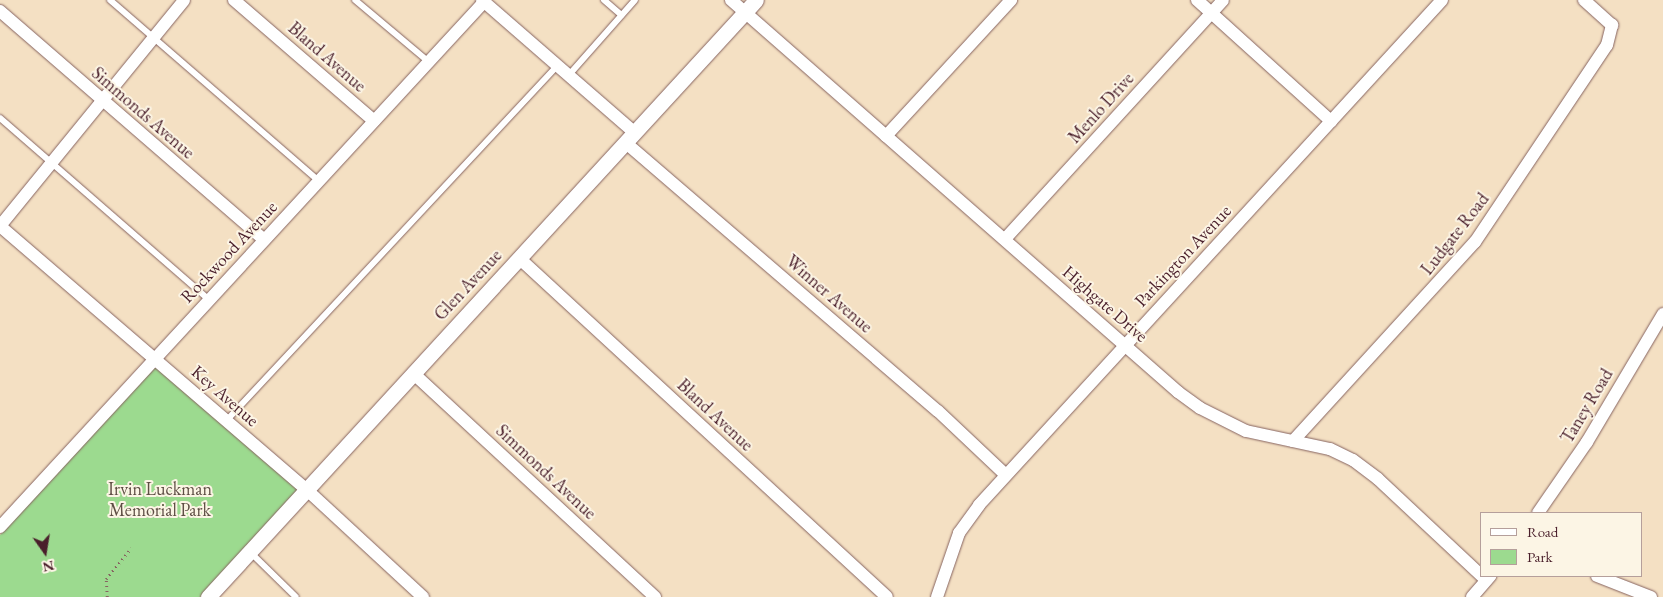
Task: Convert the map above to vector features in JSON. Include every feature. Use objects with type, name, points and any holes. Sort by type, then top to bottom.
[{"type":"street","points":[[0,226],[184,0]]},
{"type":"street","name":"Bland Avenue","points":[[234,0],[374,122]]},
{"type":"street","name":"Highgate Drive","points":[[730,0],[1125,345],[1200,408],[1246,431],[1330,449],[1364,467],[1480,571]]},
{"type":"street","name":"Glen Avenue","points":[[208,597],[756,0]]},
{"type":"street","points":[[886,136],[1011,0]]},
{"type":"street","points":[[1197,0],[1330,121]]},
{"type":"street","name":"Menlo Drive","points":[[1004,239],[1223,0]]},
{"type":"street","name":"Parkington Avenue","points":[[937,597],[959,534],[979,505],[1442,0]]},
{"type":"street","name":"Ludgate Road","points":[[1294,441],[1475,242],[1607,45],[1618,23],[1584,0]]},
{"type":"street","name":"Rockwood Avenue","points":[[0,527],[319,182],[483,1]]},
{"type":"street","name":"Winner Avenue","points":[[483,1],[568,76],[630,138],[938,411],[1006,475]]},
{"type":"street","name":"Simmonds Avenue","points":[[0,11],[264,240]]},
{"type":"street","name":"Key Avenue","points":[[0,226],[227,420],[424,597]]},
{"type":"street","name":"Bland Avenue","points":[[519,258],[887,597]]},
{"type":"street","name":"Taney Road","points":[[1539,512],[1587,442],[1661,320]]},
{"type":"street","name":"Simmonds Avenue","points":[[413,373],[655,597]]},
{"type":"street","points":[[1600,577],[1651,597]]},
{"type":"street","points":[[1472,597],[1488,578]]},
{"type":"lane","points":[[110,0],[319,182]]},
{"type":"lane","points":[[355,0],[429,62]]},
{"type":"lane","points":[[604,0],[621,15]]},
{"type":"lane","points":[[568,76],[635,0]]},
{"type":"lane","points":[[227,420],[557,66]]},
{"type":"lane","points":[[0,118],[209,300]]},
{"type":"lane","points":[[250,552],[296,597]]},
{"type":"path","points":[[107,597],[106,579],[131,548]]},
{"type":"green space","name":"Irvin Luckman Memorial Park","points":[[155,366],[298,490],[200,597],[0,597],[0,535]]}]
